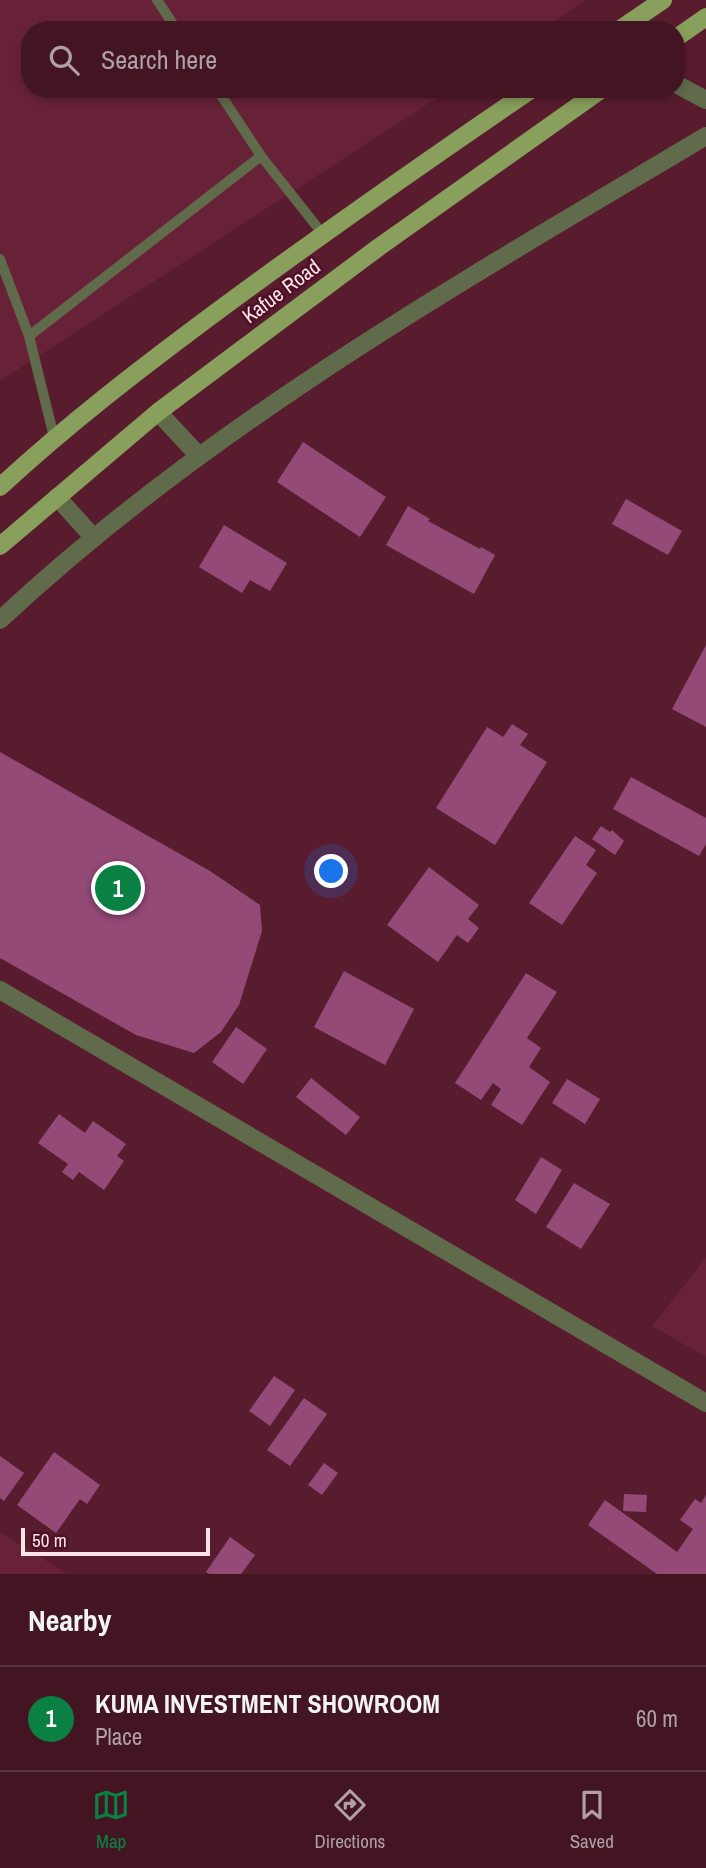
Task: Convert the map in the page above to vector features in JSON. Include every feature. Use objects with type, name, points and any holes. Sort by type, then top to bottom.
[{"type":"main road","points":[[632,21],[663,0]]},
{"type":"main road","points":[[685,32],[706,17]]},
{"type":"main road","name":"Kafue Road","points":[[0,487],[54,437],[133,374],[322,233],[519,98]]},
{"type":"main road","name":"Kafue Road","points":[[0,546],[158,412],[379,247],[589,98]]},
{"type":"street","points":[[685,90],[706,100]]},
{"type":"street","points":[[1,617],[94,538],[199,456],[343,357],[706,136]]},
{"type":"street","points":[[158,412],[199,456]]},
{"type":"street","points":[[57,498],[94,538]]},
{"type":"street","points":[[0,990],[706,1402]]},
{"type":"lane","points":[[157,0],[171,21]]},
{"type":"lane","points":[[223,98],[261,156],[322,233]]},
{"type":"lane","points":[[29,335],[261,156]]},
{"type":"lane","points":[[0,259],[29,335],[54,437]]},
{"type":"shaded area","points":[[0,0],[586,0],[554,21],[21,21],[21,98],[437,98],[0,381]]},
{"type":"shaded area","points":[[706,1258],[706,1357],[652,1326]]},
{"type":"shaded area","points":[[0,1532],[67,1574],[0,1574]]},
{"type":"building","points":[[303,442],[386,497],[360,537],[277,482]]},
{"type":"building","points":[[626,499],[682,531],[668,555],[612,524]]},
{"type":"building","points":[[408,506],[430,519],[428,521],[495,555],[474,594],[386,545]]},
{"type":"building","points":[[224,525],[287,563],[270,591],[250,580],[242,593],[199,567]]},
{"type":"building","points":[[706,645],[706,727],[672,709]]},
{"type":"building","points":[[512,724],[528,734],[520,745],[547,762],[495,845],[436,808],[487,727],[503,737]]},
{"type":"building","points":[[0,752],[210,871],[260,905],[262,931],[239,1005],[221,1032],[194,1053],[136,1035],[0,958]]},
{"type":"building","points":[[631,777],[706,818],[706,844],[699,856],[613,809]]},
{"type":"building","points":[[601,826],[610,832],[612,830],[624,841],[615,855],[592,839]]},
{"type":"building","points":[[575,836],[596,850],[586,865],[597,873],[562,925],[529,903]]},
{"type":"building","points":[[429,867],[479,905],[468,919],[479,928],[468,943],[457,935],[438,962],[387,925]]},
{"type":"building","points":[[344,971],[414,1009],[385,1065],[314,1027]]},
{"type":"building","points":[[526,973],[557,992],[527,1038],[541,1048],[529,1067],[550,1082],[522,1125],[491,1105],[501,1089],[493,1083],[481,1100],[455,1083]]},
{"type":"building","points":[[236,1027],[267,1049],[243,1084],[212,1062]]},
{"type":"building","points":[[311,1078],[360,1117],[346,1135],[296,1097]]},
{"type":"building","points":[[567,1079],[600,1099],[585,1124],[552,1103]]},
{"type":"building","points":[[59,1114],[85,1133],[93,1121],[126,1144],[117,1156],[124,1161],[104,1190],[79,1172],[73,1180],[62,1172],[68,1164],[38,1143]]},
{"type":"building","points":[[541,1157],[562,1170],[536,1214],[515,1200]]},
{"type":"building","points":[[574,1183],[610,1204],[581,1249],[546,1227]]},
{"type":"building","points":[[274,1376],[295,1390],[270,1426],[249,1411]]},
{"type":"building","points":[[304,1398],[327,1414],[290,1466],[267,1450]]},
{"type":"building","points":[[54,1452],[100,1485],[87,1504],[80,1499],[56,1533],[17,1505]]},
{"type":"building","points":[[0,1456],[24,1473],[4,1501],[0,1498]]},
{"type":"building","points":[[324,1463],[338,1473],[322,1495],[308,1485]]},
{"type":"building","points":[[624,1494],[647,1495],[646,1512],[623,1511]]},
{"type":"building","points":[[706,1495],[706,1574],[657,1574],[588,1525],[605,1500],[677,1552],[693,1529],[680,1520],[695,1499],[701,1503]]},
{"type":"building","points":[[230,1537],[255,1555],[241,1574],[209,1574],[206,1572]]},
{"type":"place","name":"KUMA INVESTMENT SHOWROOM","points":[[118,888]]}]
